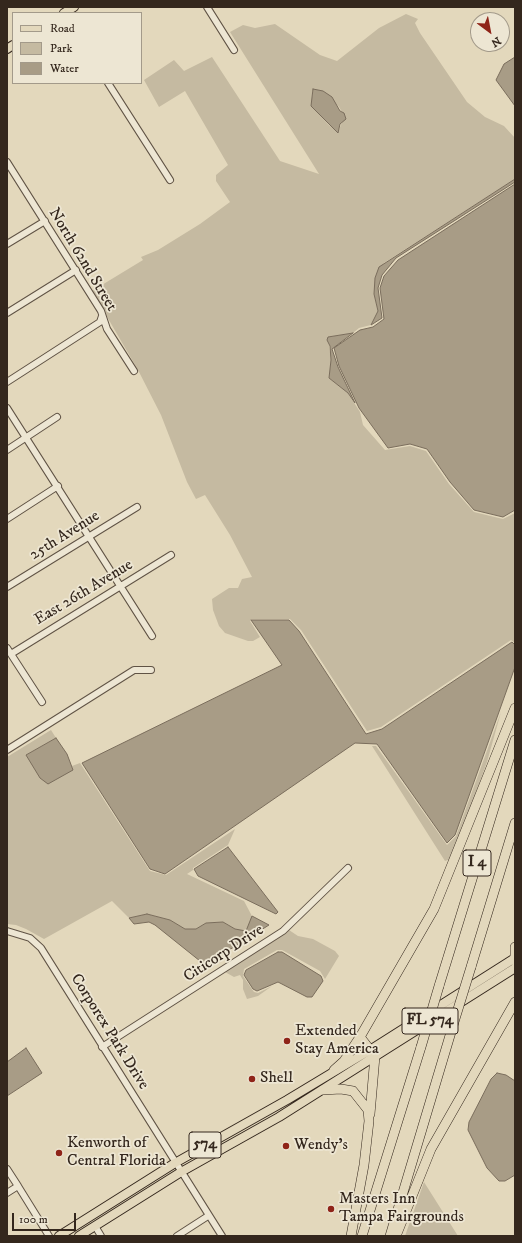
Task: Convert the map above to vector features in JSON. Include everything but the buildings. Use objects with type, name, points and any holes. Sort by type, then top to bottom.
[{"type":"highway","points":[[334,1070],[344,1061],[360,1037],[434,909],[515,708]]},
{"type":"highway","name":"I 4","points":[[362,1236],[515,740]]},
{"type":"highway","name":"I 4","points":[[390,1236],[515,823]]},
{"type":"highway","points":[[515,947],[515,961]]},
{"type":"highway","points":[[396,1236],[431,1149],[515,1002]]},
{"type":"highway","points":[[351,1236],[364,1165],[369,1120],[372,1053],[360,1037]]},
{"type":"highway","points":[[323,1090],[341,1089],[353,1091],[368,1110],[369,1120]]},
{"type":"main road","points":[[65,12],[74,7]]},
{"type":"main road","name":"574","points":[[59,1236],[175,1163],[287,1100],[334,1070],[372,1053],[515,961]]},
{"type":"main road","points":[[79,1236],[181,1172],[279,1117],[323,1090],[372,1053]]},
{"type":"main road","points":[[74,1236],[78,1224],[94,1227]]},
{"type":"street","points":[[207,7],[234,50]]},
{"type":"street","points":[[109,84],[170,180]]},
{"type":"street","name":"North 62nd Street","points":[[7,162],[101,311],[108,329],[134,371]]},
{"type":"street","points":[[7,244],[45,221]]},
{"type":"street","points":[[7,313],[76,270]]},
{"type":"street","points":[[7,382],[100,322],[102,316]]},
{"type":"street","points":[[7,408],[152,636]]},
{"type":"street","points":[[7,450],[57,416]]},
{"type":"street","points":[[7,519],[58,486]]},
{"type":"street","name":"25th Avenue","points":[[7,587],[89,535],[137,507]]},
{"type":"street","name":"East 26th Avenue","points":[[9,651],[171,555]]},
{"type":"street","points":[[9,651],[42,702]]},
{"type":"street","points":[[7,750],[134,670],[151,670]]},
{"type":"street","name":"Citicorp Drive","points":[[102,1047],[283,931],[348,868]]},
{"type":"street","name":"Corporex Park Drive","points":[[7,931],[30,938],[41,948],[208,1216],[222,1236]]},
{"type":"street","points":[[7,1168],[49,1236]]},
{"type":"street","points":[[7,1193],[18,1186]]},
{"type":"street","points":[[177,1236],[208,1216]]},
{"type":"street","points":[[94,1227],[101,1236]]},
{"type":"green space","points":[[406,14],[418,19],[415,23],[420,33],[467,102],[485,117],[504,126],[515,138],[515,179],[384,263],[374,294],[378,311],[371,325],[359,328],[353,333],[328,337],[331,360],[329,378],[348,393],[360,412],[363,425],[385,450],[410,446],[426,451],[449,484],[474,512],[503,519],[515,513],[515,643],[511,640],[381,727],[367,731],[301,630],[290,619],[250,619],[260,637],[253,641],[248,641],[225,633],[219,626],[213,610],[212,599],[229,588],[238,588],[242,579],[252,577],[230,535],[205,495],[196,499],[187,482],[161,415],[138,370],[92,291],[143,260],[141,257],[158,250],[200,224],[230,202],[216,181],[216,175],[228,165],[185,91],[159,107],[144,80],[174,60],[184,71],[212,57],[280,161],[319,174],[230,32],[243,25],[255,28],[275,24],[320,55],[337,61],[379,28]],"holes":[[[312,91],[323,91],[342,112],[343,120],[338,132],[316,111],[312,100]]]},
{"type":"green space","points":[[501,712],[487,762],[462,831],[451,859],[445,861],[372,746],[376,746],[447,845],[456,836]]},
{"type":"green space","points":[[51,730],[56,738],[26,755],[73,770],[72,766],[80,763],[150,871],[166,875],[235,829],[228,845],[193,868],[193,870],[187,874],[244,901],[253,918],[246,931],[235,929],[223,922],[206,923],[196,929],[185,929],[170,920],[147,914],[129,918],[112,901],[44,939],[26,929],[16,925],[7,924],[7,757]]},
{"type":"green space","points":[[289,930],[298,936],[313,939],[335,951],[339,956],[325,979],[320,971],[282,950],[277,950],[244,969],[243,976],[254,992],[258,993],[272,986],[258,996],[247,999],[243,989],[243,980],[240,975],[234,977],[225,972]]},
{"type":"green space","points":[[424,1182],[458,1236],[405,1236]]},
{"type":"water","points":[[515,57],[515,106],[496,80],[504,64]]},
{"type":"water","points":[[313,89],[323,91],[332,97],[340,111],[344,113],[346,119],[340,124],[338,133],[311,106]]},
{"type":"water","points":[[515,179],[515,182],[396,258],[382,275],[378,288],[382,318],[371,325],[378,311],[374,294],[375,278],[379,267]]},
{"type":"water","points":[[515,184],[515,510],[503,517],[474,510],[450,482],[427,449],[410,444],[388,448],[359,408],[339,366],[334,348],[360,330],[373,327],[384,319],[380,288],[384,276],[398,260]]},
{"type":"water","points":[[353,333],[332,349],[338,367],[355,403],[348,393],[329,378],[331,360],[330,346],[327,340],[328,337]]},
{"type":"water","points":[[251,620],[289,620],[299,631],[366,734],[382,729],[512,642],[515,645],[515,667],[455,835],[447,843],[377,744],[355,743],[165,874],[150,869],[82,763],[282,665]]},
{"type":"water","points":[[56,738],[67,754],[73,770],[48,784],[40,778],[26,755]]},
{"type":"water","points":[[228,847],[278,912],[276,914],[198,876],[194,869]]},
{"type":"water","points":[[147,914],[170,920],[185,929],[196,929],[206,923],[223,922],[235,929],[246,931],[252,916],[269,925],[205,965],[155,925],[149,922],[134,924],[129,918]]},
{"type":"water","points":[[278,952],[282,952],[321,976],[323,981],[312,997],[307,997],[278,982],[257,991],[253,989],[244,975],[246,970]]},
{"type":"water","points":[[26,1048],[42,1073],[7,1096],[7,1062]]},
{"type":"water","points":[[497,1073],[506,1075],[515,1081],[515,1175],[505,1181],[499,1181],[487,1168],[468,1130],[469,1122],[491,1079]]},
{"type":"place","name":"Extended Stay America","points":[[287,1041]]},
{"type":"place","name":"Shell","points":[[252,1079]]},
{"type":"place","name":"Wendy's","points":[[286,1146]]},
{"type":"place","name":"Kenworth of Central Florida","points":[[59,1153]]},
{"type":"place","name":"Masters Inn Tampa Fairgrounds","points":[[331,1209]]}]
